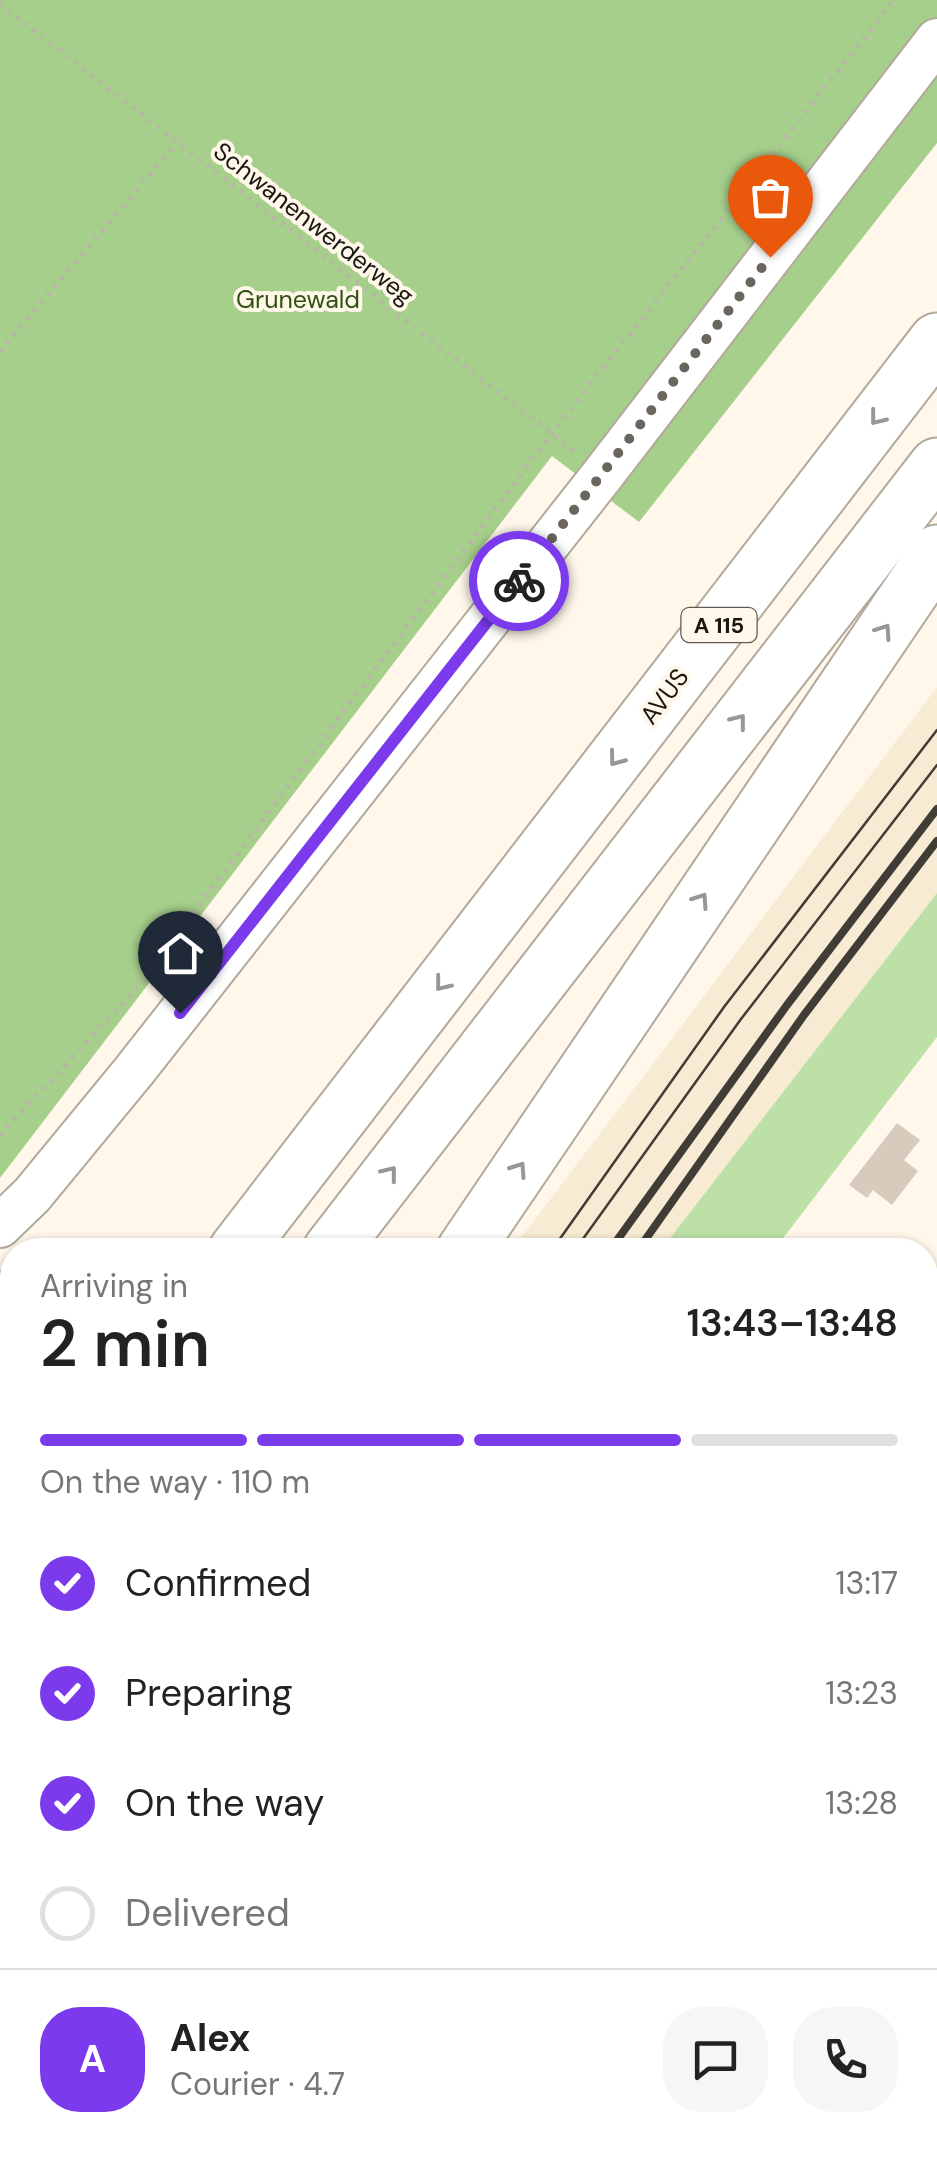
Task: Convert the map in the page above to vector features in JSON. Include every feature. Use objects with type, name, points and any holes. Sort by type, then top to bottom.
[{"type":"highway","name":"AVUS","points":[[246,1238],[937,341]]},
{"type":"highway","name":"A 115","points":[[340,1238],[937,466]]},
{"type":"highway","points":[[472,1238],[937,554]]},
{"type":"street","points":[[0,1226],[32,1194],[134,1070],[604,474],[937,40]]},
{"type":"path","points":[[0,1135],[138,988],[551,434],[894,0]]},
{"type":"path","name":"Schwanenwerderweg","points":[[0,4],[604,474]]},
{"type":"path","points":[[0,352],[177,142]]},
{"type":"shaded area","points":[[937,687],[937,893],[670,1238],[521,1238]]},
{"type":"green space","name":"Grunewald","points":[[0,0],[937,0],[937,143],[639,522],[552,456],[0,1178]]},
{"type":"green space","points":[[937,893],[937,1037],[783,1238],[670,1238]]},
{"type":"building","points":[[897,1123],[920,1140],[904,1160],[918,1171],[892,1205],[873,1190],[867,1198],[849,1185]]},
{"type":"tram line","points":[[560,1238],[724,1007],[937,730]]},
{"type":"tram line","points":[[584,1238],[741,1019],[937,765]]},
{"type":"railway","points":[[619,1238],[787,1005],[937,809]]},
{"type":"railway","points":[[646,1238],[804,1015],[937,841]]},
{"type":"way so far","points":[[519,581],[770,257]]},
{"type":"route","points":[[180,1013],[519,581]]}]
